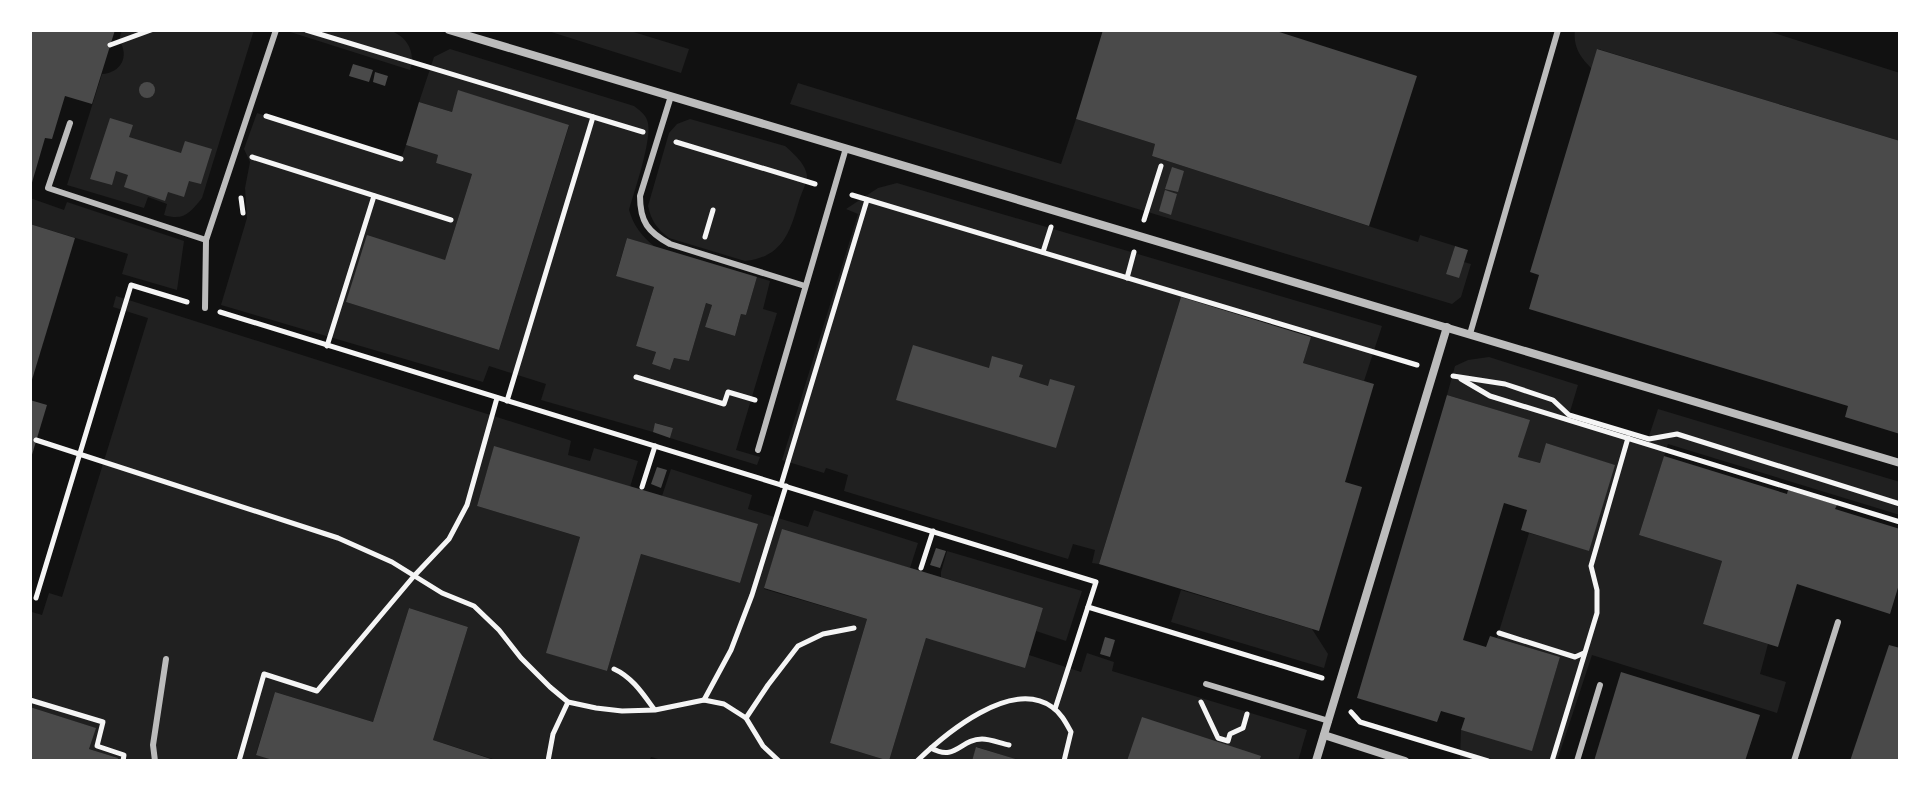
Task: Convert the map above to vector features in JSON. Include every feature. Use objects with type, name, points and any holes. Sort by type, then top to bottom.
[{"type":"street","points":[[449,30],[1900,463]]},
{"type":"street","points":[[1316,761],[1447,327]]},
{"type":"street","points":[[1324,735],[1405,761]]},
{"type":"lane","points":[[205,308],[206,240],[276,30]]},
{"type":"lane","points":[[1470,334],[1558,30]]},
{"type":"lane","points":[[671,96],[640,196],[640,213],[654,235],[670,244],[805,286]]},
{"type":"lane","points":[[70,123],[48,188],[206,240]]},
{"type":"lane","points":[[758,450],[846,148]]},
{"type":"lane","points":[[1794,761],[1838,622]]},
{"type":"lane","points":[[155,761],[153,745],[166,659]]},
{"type":"lane","points":[[1206,684],[1329,721]]},
{"type":"lane","points":[[1577,761],[1600,685]]},
{"type":"path","points":[[110,45],[151,30]]},
{"type":"path","points":[[306,30],[1434,370],[1505,384],[1553,400],[1569,415],[1629,436],[1649,439],[1677,434],[1900,504]]},
{"type":"path","points":[[257,113],[401,159]]},
{"type":"path","points":[[507,401],[593,117]]},
{"type":"path","points":[[236,151],[451,220]]},
{"type":"path","points":[[327,346],[374,196]]},
{"type":"path","points":[[704,700],[731,650],[752,595],[867,200]]},
{"type":"path","points":[[700,253],[713,210]]},
{"type":"path","points":[[36,598],[131,285],[1096,582],[1055,709]]},
{"type":"path","points":[[636,377],[724,404],[728,392],[771,405]]},
{"type":"path","points":[[1458,377],[1490,396],[1629,436],[1900,522]]},
{"type":"path","points":[[239,761],[264,674],[317,691],[449,539],[467,505],[497,398]]},
{"type":"path","points":[[1552,761],[1597,613],[1597,590],[1591,566],[1629,436]]},
{"type":"path","points":[[36,440],[338,538],[392,562],[442,593],[474,606],[499,630],[521,658],[568,702],[622,711],[655,710],[704,700],[724,704],[746,718],[763,746],[779,761]]},
{"type":"path","points":[[642,487],[655,446]]},
{"type":"path","points":[[921,568],[933,531]]},
{"type":"path","points":[[1088,607],[1340,683],[1350,687],[1348,707],[1360,722],[1488,761]]},
{"type":"path","points":[[746,718],[798,646],[823,634],[854,628]]},
{"type":"path","points":[[1499,633],[1575,657],[1585,653]]},
{"type":"path","points":[[614,669],[641,690],[655,710]]},
{"type":"path","points":[[917,761],[958,725],[978,713],[1025,699],[1039,701],[1055,709],[1071,732],[1064,761]]},
{"type":"path","points":[[30,700],[103,722],[97,746],[124,755],[123,761]]},
{"type":"path","points":[[548,761],[553,734],[568,702]]},
{"type":"path","points":[[1218,738],[1228,741],[1230,734],[1243,728],[1247,712]]},
{"type":"path","points":[[931,748],[947,753],[977,739],[1009,745]]},
{"type":"shaded area","points":[[122,30],[254,30],[202,198],[182,216],[164,215],[167,204],[148,197],[144,208],[67,185],[102,74],[114,71],[122,63],[124,52],[119,40]]},
{"type":"shaded area","points":[[284,30],[389,30],[401,36],[411,51],[410,70]]},
{"type":"shaded area","points":[[545,30],[627,30],[689,49],[681,73]]},
{"type":"shaded area","points":[[1575,30],[1765,30],[1900,73],[1900,141],[1598,49],[1592,69],[1578,51]]},
{"type":"shaded area","points":[[450,49],[634,106],[645,116],[648,138],[629,210],[639,231],[655,247],[627,238],[616,275],[654,287],[636,346],[656,352],[652,364],[670,370],[674,358],[689,361],[706,303],[712,305],[705,327],[735,336],[741,314],[746,315],[757,277],[770,281],[763,309],[777,313],[736,450],[760,457],[757,465],[670,438],[673,428],[656,423],[653,432],[541,400],[546,384],[489,366],[483,382],[221,305],[247,218],[245,188],[250,162],[244,149],[257,113],[401,159],[406,145],[438,155],[436,163],[472,174],[445,260],[346,302],[499,350],[569,126],[459,91],[452,112],[419,102],[434,57]]},
{"type":"shaded area","points":[[798,83],[1061,164],[1076,119],[1155,144],[1152,156],[1418,242],[1420,235],[1455,246],[1446,274],[1464,262],[1471,264],[1461,297],[1452,304],[790,104]]},
{"type":"shaded area","points":[[690,119],[785,146],[804,167],[807,179],[788,233],[768,254],[745,261],[669,238],[653,220],[648,206],[669,133],[677,124]]},
{"type":"shaded area","points":[[897,183],[1382,326],[1364,381],[1303,363],[1311,336],[1181,297],[1099,564],[1092,563],[1095,550],[1073,544],[1068,559],[844,491],[848,475],[826,468],[824,473],[782,460],[858,214],[846,209],[878,188]]},
{"type":"shaded area","points":[[30,198],[64,210],[67,202],[184,241],[177,290],[122,274],[128,254],[30,224]]},
{"type":"shaded area","points":[[116,296],[569,440],[568,455],[590,461],[594,448],[638,461],[630,487],[494,447],[477,506],[580,537],[547,653],[607,671],[641,554],[740,583],[757,524],[662,496],[671,469],[752,495],[748,509],[808,527],[814,510],[918,543],[910,568],[782,530],[764,589],[867,619],[830,743],[889,761],[665,761],[651,757],[649,761],[499,761],[433,740],[468,627],[409,608],[373,722],[275,692],[256,754],[276,761],[117,761],[118,758],[89,749],[95,728],[30,707],[30,620],[32,612],[42,615],[49,593],[62,597],[148,318],[113,307]]},
{"type":"shaded area","points":[[1489,357],[1578,385],[1569,415],[1648,439],[1658,409],[1900,482],[1900,515],[1668,444],[1639,535],[1722,561],[1703,624],[1768,644],[1760,674],[1786,682],[1777,713],[1592,655],[1557,761],[1460,759],[1461,730],[1532,750],[1560,657],[1497,638],[1529,533],[1589,550],[1614,465],[1546,443],[1540,463],[1518,457],[1529,420],[1447,395],[1455,366],[1468,360]]},
{"type":"shaded area","points":[[947,551],[1082,591],[1066,641],[1036,631],[1043,608],[941,577]]},
{"type":"shaded area","points":[[1181,590],[1312,629],[1328,654],[1324,668],[1171,622]]},
{"type":"shaded area","points":[[926,638],[1029,655],[1081,672],[1087,653],[1114,662],[1112,671],[1307,730],[1298,761],[1021,761],[977,747],[972,761],[889,761]]},
{"type":"building","points":[[30,30],[115,30],[92,104],[65,96],[52,139],[45,138],[31,186]]},
{"type":"building","points":[[1103,30],[1273,30],[1417,76],[1369,226],[1152,156],[1155,144],[1076,119]]},
{"type":"building","points":[[1597,49],[1900,141],[1900,434],[1845,417],[1848,406],[1529,309],[1539,275],[1530,272]]},
{"type":"building","points":[[353,64],[373,70],[369,82],[349,76]]},
{"type":"building","points":[[375,72],[388,76],[385,86],[373,82]]},
{"type":"building","points":[[147,82],[155,90],[147,98],[139,90]]},
{"type":"building","points":[[458,90],[569,125],[499,350],[346,302],[367,235],[445,260],[472,174],[436,163],[438,155],[406,145],[419,102],[452,112]]},
{"type":"building","points":[[110,118],[133,125],[129,137],[181,153],[185,141],[212,149],[201,184],[189,181],[184,197],[168,192],[165,201],[124,187],[128,175],[116,171],[112,185],[90,179]]},
{"type":"building","points":[[1172,167],[1184,171],[1178,192],[1165,189]]},
{"type":"building","points":[[1165,190],[1177,194],[1171,215],[1159,211]]},
{"type":"building","points":[[30,224],[75,238],[31,383],[30,383]]},
{"type":"building","points":[[627,238],[757,277],[746,315],[741,314],[735,336],[705,327],[712,305],[706,303],[689,361],[674,358],[670,370],[652,364],[656,352],[636,346],[654,287],[616,276]]},
{"type":"building","points":[[1455,246],[1468,250],[1459,278],[1446,274]]},
{"type":"building","points":[[1181,297],[1311,337],[1303,363],[1374,384],[1345,482],[1362,487],[1319,631],[1099,564]]},
{"type":"building","points":[[913,345],[989,368],[992,356],[1023,365],[1019,377],[1048,386],[1050,379],[1075,386],[1056,448],[896,400]]},
{"type":"building","points":[[1447,395],[1530,420],[1518,457],[1540,463],[1546,443],[1615,465],[1589,551],[1521,530],[1527,510],[1504,503],[1463,640],[1486,647],[1490,636],[1560,657],[1532,751],[1461,730],[1465,718],[1441,711],[1437,722],[1357,698]]},
{"type":"building","points":[[30,400],[47,405],[31,458],[30,457]]},
{"type":"building","points":[[655,423],[673,428],[670,438],[653,432]]},
{"type":"building","points":[[494,446],[758,524],[740,583],[641,554],[607,671],[546,653],[580,537],[477,506]]},
{"type":"building","points":[[1664,456],[1787,494],[1788,490],[1837,505],[1835,509],[1900,529],[1900,581],[1890,614],[1797,584],[1778,647],[1703,624],[1722,561],[1639,535]]},
{"type":"building","points":[[657,467],[667,470],[661,488],[651,484]]},
{"type":"building","points":[[782,529],[1043,608],[1025,668],[926,638],[889,761],[830,743],[867,619],[764,588]]},
{"type":"building","points":[[936,548],[946,551],[940,568],[930,565]]},
{"type":"building","points":[[409,608],[468,627],[433,740],[497,761],[276,761],[256,755],[275,692],[373,722]]},
{"type":"building","points":[[1105,637],[1115,640],[1110,657],[1100,654]]},
{"type":"building","points":[[1889,645],[1900,648],[1900,761],[1850,761]]},
{"type":"building","points":[[1621,672],[1760,715],[1745,761],[1594,761]]},
{"type":"building","points":[[30,707],[96,728],[89,749],[118,758],[117,761],[30,761]]},
{"type":"building","points":[[1142,717],[1261,756],[1259,761],[1127,761]]},
{"type":"building","points":[[976,747],[1019,760],[1019,761],[972,761]]}]
